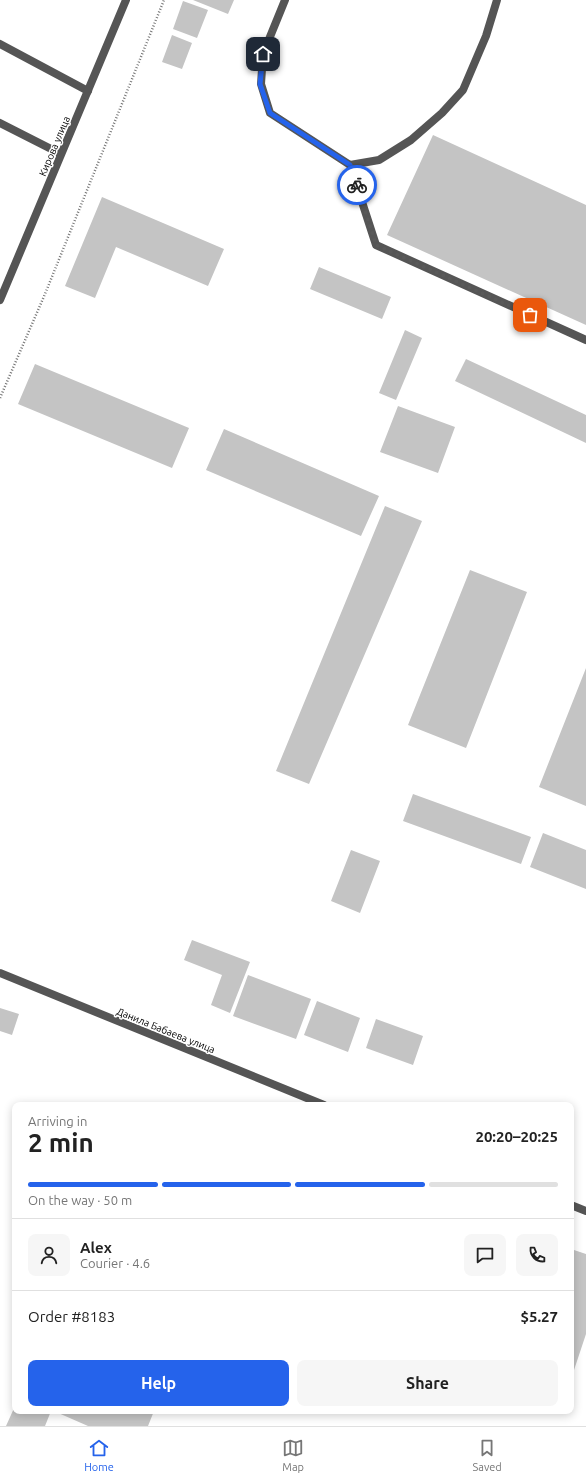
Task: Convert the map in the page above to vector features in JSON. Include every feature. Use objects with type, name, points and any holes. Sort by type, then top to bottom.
[{"type":"street","name":"Кирова улица","points":[[0,300],[126,0]]},
{"type":"street","points":[[285,0],[263,54],[260,84],[270,113],[350,165],[376,245],[586,340]]},
{"type":"street","points":[[350,165],[379,160],[411,140],[442,113],[463,90],[486,36],[497,0]]},
{"type":"street","points":[[0,44],[88,91]]},
{"type":"street","points":[[0,123],[61,154]]},
{"type":"street","name":"Данила Бабаева улица","points":[[0,973],[317,1102]]},
{"type":"street","points":[[574,1206],[586,1211]]},
{"type":"path","points":[[0,398],[164,0]]},
{"type":"building","points":[[193,0],[234,0],[228,14]]},
{"type":"building","points":[[183,1],[208,10],[197,38],[173,29]]},
{"type":"building","points":[[172,35],[192,43],[182,69],[162,62]]},
{"type":"building","points":[[433,135],[586,205],[586,325],[387,235]]},
{"type":"building","points":[[102,197],[224,249],[208,286],[116,247],[95,298],[65,286]]},
{"type":"building","points":[[319,267],[391,297],[382,319],[310,289]]},
{"type":"building","points":[[405,330],[422,338],[396,400],[379,393]]},
{"type":"building","points":[[466,359],[586,415],[586,443],[455,381]]},
{"type":"building","points":[[35,364],[189,428],[172,468],[18,404]]},
{"type":"building","points":[[398,406],[455,427],[438,473],[380,452]]},
{"type":"building","points":[[224,429],[379,496],[361,536],[206,470]]},
{"type":"building","points":[[385,506],[422,521],[309,784],[276,771]]},
{"type":"building","points":[[470,570],[527,592],[466,748],[408,725]]},
{"type":"building","points":[[586,668],[586,806],[539,787]]},
{"type":"building","points":[[413,794],[531,837],[521,864],[403,821]]},
{"type":"building","points":[[543,833],[586,850],[586,889],[530,867]]},
{"type":"building","points":[[351,850],[380,861],[360,913],[331,901]]},
{"type":"building","points":[[192,940],[250,962],[230,1013],[211,1005],[222,975],[184,960]]},
{"type":"building","points":[[248,975],[311,999],[296,1039],[233,1016]]},
{"type":"building","points":[[317,1001],[360,1018],[348,1052],[304,1035]]},
{"type":"building","points":[[0,1008],[19,1014],[12,1035],[0,1031]]},
{"type":"building","points":[[376,1019],[423,1036],[413,1065],[366,1048]]},
{"type":"building","points":[[574,1250],[586,1254],[586,1334],[574,1370]]},
{"type":"building","points":[[12,1413],[12,1414],[50,1414],[45,1426],[6,1426]]},
{"type":"building","points":[[61,1414],[153,1414],[148,1426],[88,1426]]},
{"type":"way so far","points":[[357,185],[376,245],[530,315]]},
{"type":"route","points":[[263,54],[260,84],[270,113],[350,165],[357,185]]}]
